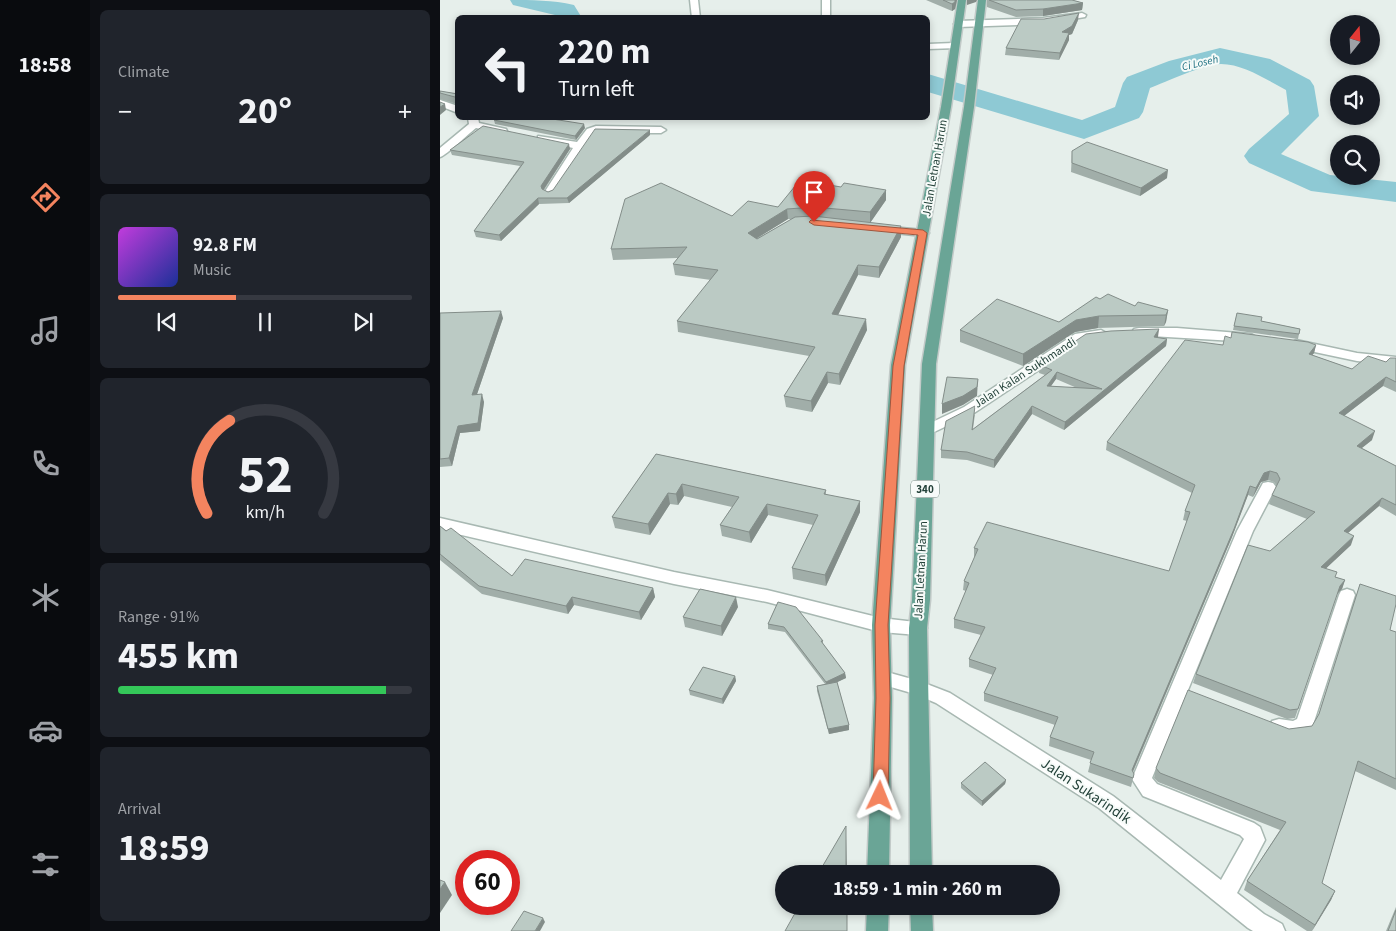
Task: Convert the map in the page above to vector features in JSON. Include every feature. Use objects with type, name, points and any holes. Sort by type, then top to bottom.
[{"type":"main road","name":"Jalan Letnan Harun","points":[[878,865],[882,678],[881,625],[898,366],[946,106],[962,0]]},
{"type":"main road","name":"Jalan Letnan Harun","points":[[921,865],[918,628],[921,600],[929,364],[969,107],[982,0]]},
{"type":"main road","points":[[877,931],[878,915]]},
{"type":"main road","points":[[921,915],[922,931]]},
{"type":"street","points":[[694,0],[696,15]]},
{"type":"street","points":[[826,0],[826,15]]},
{"type":"street","points":[[958,24],[1043,21],[1082,15]]},
{"type":"street","points":[[930,47],[954,47]]},
{"type":"street","points":[[440,103],[455,109]]},
{"type":"street","points":[[440,154],[474,121],[512,133]]},
{"type":"street","points":[[549,193],[579,146],[591,131],[596,129],[661,130]]},
{"type":"street","points":[[531,136],[579,146]]},
{"type":"street","points":[[864,227],[923,233]]},
{"type":"street","name":"Jalan Kalan Sukhmandi","points":[[926,430],[969,410],[1080,338],[1118,333],[1177,332],[1265,340]]},
{"type":"street","points":[[1283,342],[1357,357],[1396,361]]},
{"type":"street","points":[[1225,894],[1255,840],[1253,834],[1247,829],[1150,790],[1142,779],[1245,531],[1268,487]]},
{"type":"street","points":[[440,524],[674,578],[768,596],[881,625],[918,628]]},
{"type":"street","points":[[1259,719],[1286,729],[1300,728],[1305,723],[1347,595]]},
{"type":"street","name":"Jalan Sukarindik","points":[[882,678],[919,688],[942,698],[1106,802],[1225,894],[1256,921],[1274,931]]},
{"type":"street","points":[[1180,687],[1198,694]]},
{"type":"building","points":[[943,0],[955,0],[955,2],[952,4]]},
{"type":"building","points":[[989,0],[1072,0],[1083,3],[1043,9],[1016,10]]},
{"type":"building","points":[[1079,13],[1072,26],[1062,32],[1069,33],[1060,53],[1006,48],[1021,19],[1044,19]]},
{"type":"building","points":[[440,91],[455,94],[455,97],[440,93]]},
{"type":"building","points":[[494,120],[559,120],[584,124],[575,136]]},
{"type":"building","points":[[483,126],[569,144],[541,186],[542,189],[548,192],[553,190],[595,129],[650,130],[567,198],[538,198],[499,235],[474,231],[524,162],[450,150]]},
{"type":"building","points":[[1087,142],[1168,170],[1141,188],[1072,163],[1072,151]]},
{"type":"building","points":[[800,180],[841,187],[844,183],[886,190],[870,212],[814,207],[787,209],[748,233],[757,239],[795,217],[813,216],[901,226],[879,267],[858,265],[832,314],[866,319],[839,374],[827,372],[811,401],[784,396],[815,347],[677,321],[718,270],[673,264],[687,247],[611,249],[625,199],[661,183],[732,216],[748,201],[778,207]]},
{"type":"building","points":[[1108,294],[1135,306],[1138,302],[1168,310],[1166,315],[1099,316],[1076,320],[1023,354],[960,330],[997,299],[1059,322],[1096,297],[1100,299]]},
{"type":"building","points":[[501,311],[472,395],[482,394],[478,423],[458,426],[449,458],[440,459],[440,313]]},
{"type":"building","points":[[1237,313],[1262,317],[1261,321],[1300,329],[1299,334],[1234,326]]},
{"type":"building","points":[[1159,329],[1154,337],[1167,339],[1065,422],[1032,406],[994,460],[967,452],[941,450],[946,421],[975,406],[972,430],[1052,370],[1040,365],[1086,334]],"holes":[[[1057,372],[1102,389],[1047,386]]]},
{"type":"building","points":[[1232,332],[1308,342],[1316,345],[1309,354],[1352,369],[1368,356],[1386,362],[1390,358],[1396,358],[1396,382],[1386,377],[1339,413],[1375,431],[1357,446],[1396,466],[1396,505],[1382,498],[1344,531],[1354,536],[1321,567],[1337,572],[1335,577],[1345,580],[1340,586],[1298,709],[1290,710],[1196,674],[1248,545],[1270,551],[1315,512],[1272,495],[1280,479],[1277,473],[1270,471],[1264,473],[1256,488],[1250,486],[1234,529],[1132,770],[1133,778],[1090,763],[1094,752],[1050,737],[1058,717],[984,693],[996,668],[969,659],[985,627],[954,619],[969,583],[964,581],[978,549],[974,548],[987,522],[1169,571],[1190,512],[1185,511],[1195,485],[1107,442],[1185,340],[1223,345],[1225,336],[1231,338]]},
{"type":"building","points":[[947,377],[978,379],[977,387],[963,396],[942,404]]},
{"type":"building","points":[[656,454],[826,490],[824,494],[860,501],[825,575],[792,568],[818,515],[767,504],[749,532],[720,525],[739,497],[682,484],[676,494],[668,493],[648,524],[612,517]]},
{"type":"building","points":[[440,526],[446,531],[451,528],[512,576],[525,559],[653,588],[639,612],[572,597],[566,606],[479,586],[440,554]]},
{"type":"building","points":[[1360,584],[1396,596],[1390,630],[1396,632],[1396,779],[1358,761],[1322,883],[1335,891],[1315,925],[1247,881],[1286,822],[1160,773],[1156,768],[1188,690],[1289,729],[1312,726],[1319,714]]},
{"type":"building","points":[[700,589],[736,597],[721,626],[683,617]]},
{"type":"building","points":[[778,602],[796,607],[845,673],[826,682],[784,627],[768,624]]},
{"type":"building","points":[[703,667],[735,676],[722,699],[689,690]]},
{"type":"building","points":[[837,682],[849,725],[828,729],[817,686]]},
{"type":"building","points":[[985,762],[1006,780],[982,801],[961,783]]},
{"type":"building","points":[[846,826],[846,865],[823,865]]},
{"type":"building","points":[[440,880],[445,882],[440,889]]},
{"type":"building","points":[[1396,910],[1396,931],[1388,931]]},
{"type":"building","points":[[524,911],[543,918],[535,931],[511,931]]},
{"type":"building","points":[[794,915],[847,915],[847,931],[785,931]]},
{"type":"waterway","name":"Ci Loseh","points":[[522,0],[565,10],[568,15]]},
{"type":"waterway","name":"Ci Loseh","points":[[930,84],[1084,130],[1128,112],[1137,83],[1179,67],[1220,56],[1260,65],[1300,86],[1304,116],[1260,156],[1323,184],[1396,192]]},
{"type":"route","points":[[814,222],[923,233],[898,366],[881,625],[883,698],[880,796]]}]
